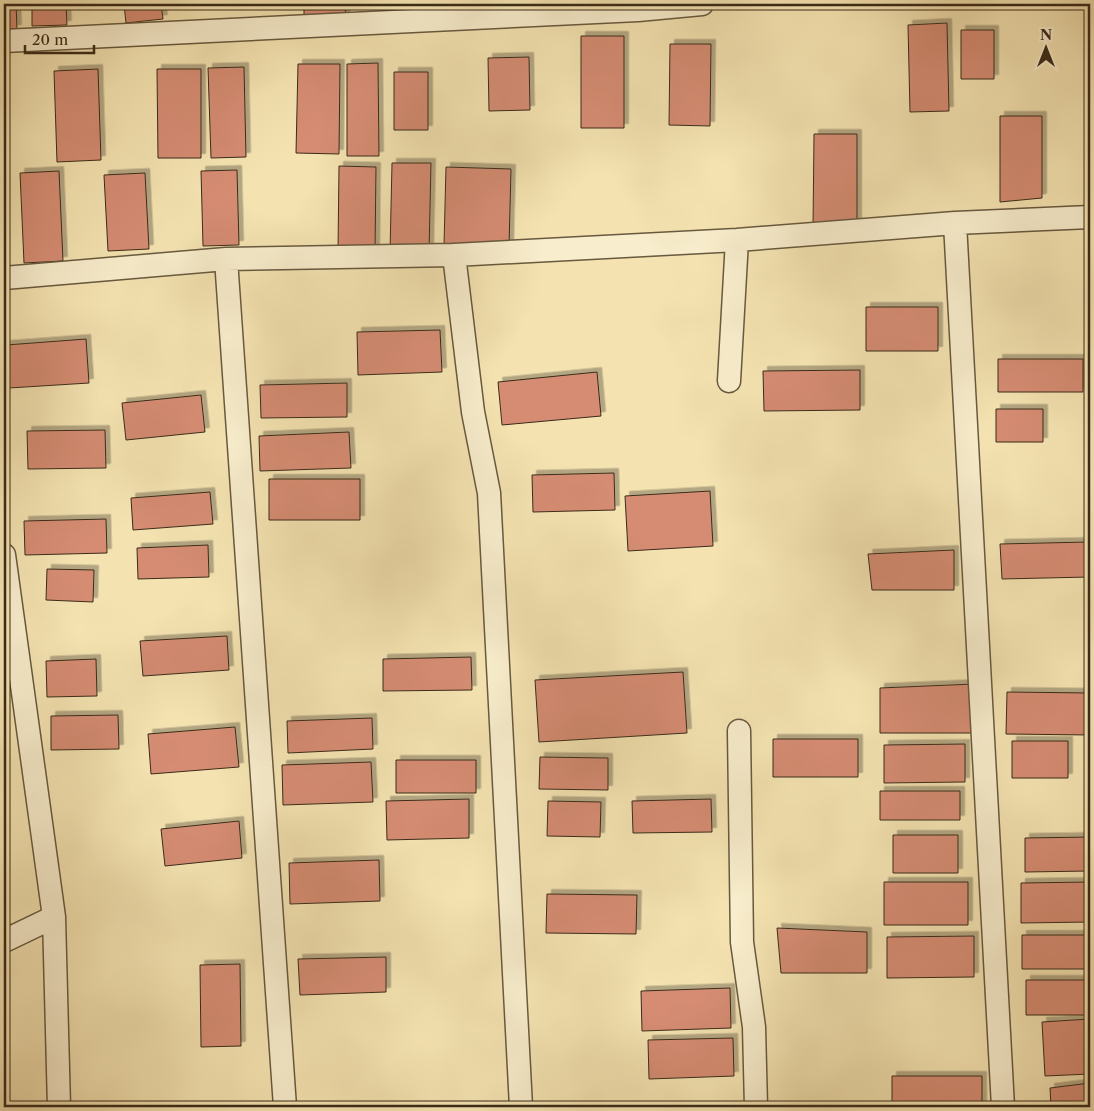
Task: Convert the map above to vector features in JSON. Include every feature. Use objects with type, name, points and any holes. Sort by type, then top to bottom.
[{"type":"street","points":[[4,41],[638,10],[702,4]]},
{"type":"street","points":[[4,278],[226,260],[454,254],[737,240],[955,223],[1090,217]]},
{"type":"street","points":[[955,223],[1003,1107]]},
{"type":"street","points":[[729,381],[737,240]]},
{"type":"street","points":[[454,254],[473,412],[489,493],[522,1107]]},
{"type":"street","points":[[226,260],[285,1107]]},
{"type":"street","points":[[4,554],[54,916],[59,1107]]},
{"type":"street","points":[[739,731],[742,942],[754,1027],[756,1107]]},
{"type":"street","points":[[4,941],[54,916]]},
{"type":"building","points":[[4,4],[16,4],[17,29],[4,30]]},
{"type":"building","points":[[32,4],[66,4],[67,25],[32,26]]},
{"type":"building","points":[[124,4],[161,4],[163,19],[126,23]]},
{"type":"building","points":[[304,4],[345,4],[346,22],[304,23]]},
{"type":"building","points":[[947,23],[949,111],[910,112],[908,25]]},
{"type":"building","points":[[961,30],[994,30],[994,79],[961,79]]},
{"type":"building","points":[[581,36],[624,36],[624,128],[581,128]]},
{"type":"building","points":[[670,44],[711,44],[710,126],[669,125]]},
{"type":"building","points":[[529,57],[530,110],[489,111],[488,58]]},
{"type":"building","points":[[378,63],[379,156],[347,156],[347,64]]},
{"type":"building","points":[[298,64],[340,64],[339,154],[296,153]]},
{"type":"building","points":[[244,67],[246,157],[211,158],[208,68]]},
{"type":"building","points":[[98,69],[101,160],[57,162],[54,71]]},
{"type":"building","points":[[157,69],[201,69],[201,158],[158,158]]},
{"type":"building","points":[[394,72],[428,72],[428,130],[394,130]]},
{"type":"building","points":[[1000,116],[1042,116],[1042,198],[1000,202]]},
{"type":"building","points":[[814,134],[857,134],[857,229],[813,228]]},
{"type":"building","points":[[392,163],[431,163],[429,253],[390,253]]},
{"type":"building","points":[[339,166],[376,167],[375,252],[338,251]]},
{"type":"building","points":[[446,167],[511,169],[509,247],[444,245]]},
{"type":"building","points":[[237,170],[239,245],[203,246],[201,171]]},
{"type":"building","points":[[59,171],[63,261],[24,263],[20,173]]},
{"type":"building","points":[[145,173],[149,249],[108,251],[104,175]]},
{"type":"building","points":[[866,307],[938,307],[938,351],[866,351]]},
{"type":"building","points":[[440,330],[442,372],[358,375],[357,332]]},
{"type":"building","points":[[86,339],[89,383],[9,388],[6,345]]},
{"type":"building","points":[[998,359],[1083,359],[1083,392],[998,392]]},
{"type":"building","points":[[860,370],[860,410],[764,411],[763,371]]},
{"type":"building","points":[[597,372],[601,416],[502,425],[498,382]]},
{"type":"building","points":[[347,383],[347,417],[261,418],[260,385]]},
{"type":"building","points":[[201,395],[205,432],[126,440],[122,403]]},
{"type":"building","points":[[996,409],[1043,409],[1043,442],[996,442]]},
{"type":"building","points":[[105,430],[106,468],[28,469],[27,431]]},
{"type":"building","points":[[349,432],[351,468],[260,471],[259,436]]},
{"type":"building","points":[[614,473],[615,510],[533,512],[532,475]]},
{"type":"building","points":[[269,479],[360,479],[360,520],[269,520]]},
{"type":"building","points":[[710,491],[713,546],[628,551],[625,496]]},
{"type":"building","points":[[210,492],[213,524],[133,530],[131,498]]},
{"type":"building","points":[[106,519],[107,553],[25,555],[24,521]]},
{"type":"building","points":[[1088,542],[1089,577],[1002,579],[1000,544]]},
{"type":"building","points":[[208,545],[209,577],[138,579],[137,548]]},
{"type":"building","points":[[954,550],[954,590],[872,590],[868,554]]},
{"type":"building","points":[[47,569],[94,570],[93,602],[46,600]]},
{"type":"building","points":[[227,636],[229,670],[143,676],[140,641]]},
{"type":"building","points":[[471,657],[472,690],[383,691],[383,659]]},
{"type":"building","points":[[96,659],[97,696],[47,697],[46,661]]},
{"type":"building","points":[[683,672],[687,733],[539,742],[535,680]]},
{"type":"building","points":[[974,684],[979,733],[880,733],[880,688]]},
{"type":"building","points":[[1007,692],[1090,693],[1090,735],[1006,734]]},
{"type":"building","points":[[118,715],[119,749],[51,750],[51,716]]},
{"type":"building","points":[[372,718],[373,749],[288,753],[287,721]]},
{"type":"building","points":[[235,727],[239,767],[151,774],[148,734]]},
{"type":"building","points":[[773,739],[858,739],[858,777],[773,777]]},
{"type":"building","points":[[1012,741],[1068,741],[1068,778],[1012,778]]},
{"type":"building","points":[[965,744],[965,782],[884,783],[884,745]]},
{"type":"building","points":[[540,757],[608,758],[608,790],[539,789]]},
{"type":"building","points":[[396,760],[476,760],[476,793],[396,793]]},
{"type":"building","points":[[371,762],[373,802],[283,805],[282,765]]},
{"type":"building","points":[[880,791],[960,791],[960,820],[880,820]]},
{"type":"building","points":[[469,799],[469,838],[387,840],[386,801]]},
{"type":"building","points":[[711,799],[712,832],[633,833],[632,801]]},
{"type":"building","points":[[548,801],[601,802],[600,837],[547,836]]},
{"type":"building","points":[[239,821],[242,858],[165,866],[161,829]]},
{"type":"building","points":[[893,835],[958,835],[958,873],[893,873]]},
{"type":"building","points":[[1090,837],[1090,871],[1025,872],[1025,838]]},
{"type":"building","points":[[379,860],[380,901],[290,904],[289,863]]},
{"type":"building","points":[[884,882],[968,882],[968,925],[884,925]]},
{"type":"building","points":[[1090,882],[1090,922],[1021,923],[1021,883]]},
{"type":"building","points":[[547,894],[637,895],[636,934],[546,933]]},
{"type":"building","points":[[777,928],[867,932],[867,973],[781,973]]},
{"type":"building","points":[[1022,935],[1090,935],[1090,969],[1022,969]]},
{"type":"building","points":[[974,936],[974,977],[887,978],[887,937]]},
{"type":"building","points":[[386,957],[386,992],[300,995],[298,959]]},
{"type":"building","points":[[240,964],[241,1046],[201,1047],[200,965]]},
{"type":"building","points":[[1026,980],[1090,980],[1090,1015],[1026,1015]]},
{"type":"building","points":[[730,988],[731,1028],[642,1031],[641,991]]},
{"type":"building","points":[[1090,1019],[1090,1074],[1045,1076],[1042,1022]]},
{"type":"building","points":[[733,1038],[734,1076],[649,1079],[648,1040]]},
{"type":"building","points":[[892,1076],[982,1076],[982,1107],[892,1107]]},
{"type":"building","points":[[1090,1083],[1090,1107],[1051,1107],[1050,1088]]}]
